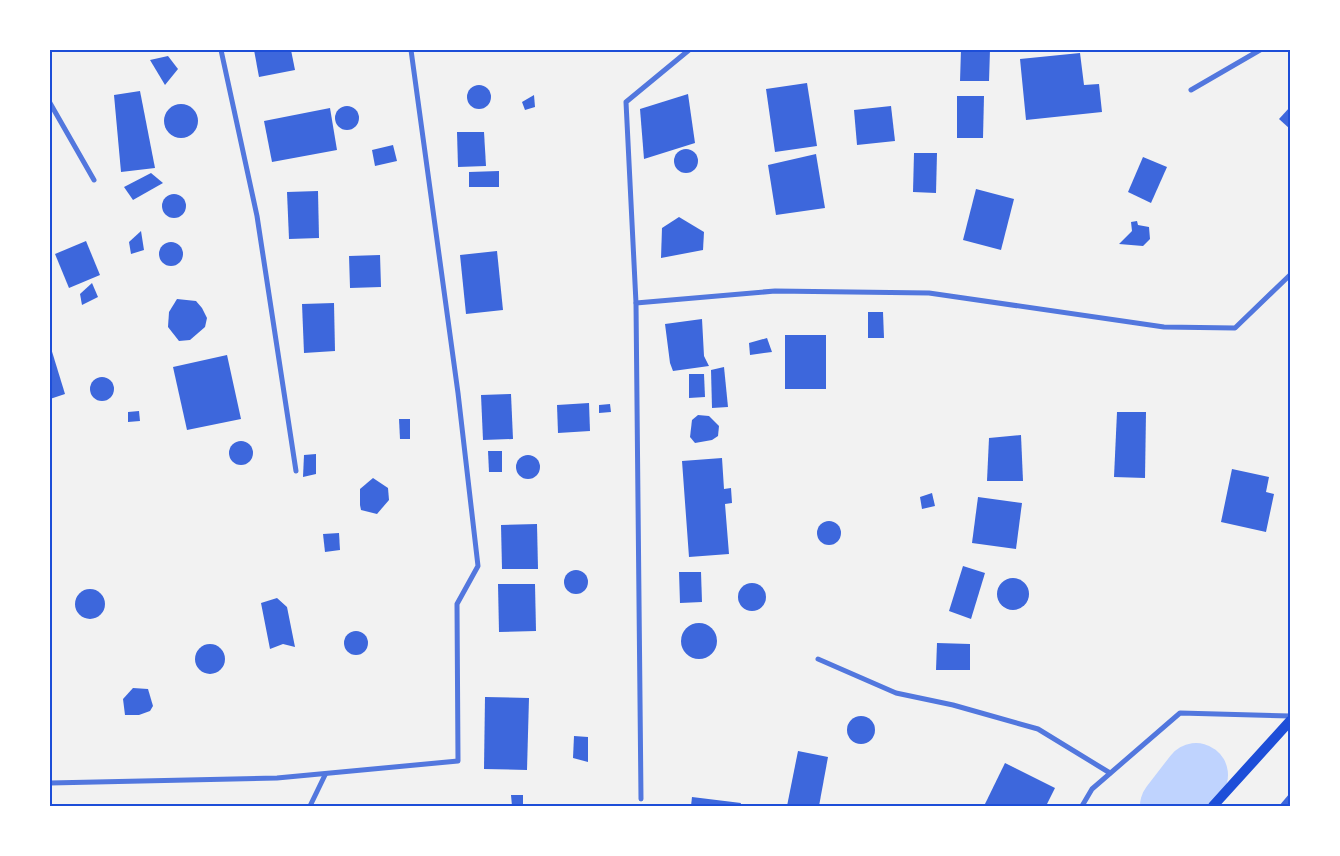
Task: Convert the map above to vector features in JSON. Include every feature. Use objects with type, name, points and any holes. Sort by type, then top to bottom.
[{"type":"main road","points":[[1213,806],[1290,721]]},
{"type":"street","points":[[221,50],[257,216],[296,471]]},
{"type":"street","points":[[50,783],[277,778],[458,762],[457,604],[478,566],[456,374],[411,50]]},
{"type":"street","points":[[641,799],[636,303],[626,102],[689,50]]},
{"type":"street","points":[[1191,90],[1260,50]]},
{"type":"street","points":[[50,103],[94,180]]},
{"type":"street","points":[[636,303],[775,290],[929,293],[1164,328],[1235,328],[1290,275]]},
{"type":"street","points":[[818,659],[896,693],[953,705],[1038,730],[1110,773]]},
{"type":"street","points":[[1082,806],[1092,789],[1180,714],[1290,716]]},
{"type":"street","points":[[310,806],[325,774]]},
{"type":"building","points":[[254,50],[291,50],[295,70],[259,77]]},
{"type":"building","points":[[961,50],[990,50],[989,81],[960,81]]},
{"type":"building","points":[[1080,53],[1084,85],[1099,84],[1102,112],[1026,120],[1020,59]]},
{"type":"building","points":[[168,56],[178,69],[165,85],[150,60]]},
{"type":"building","points":[[807,83],[817,146],[775,152],[766,89]]},
{"type":"building","points":[[479,85],[488,88],[491,97],[488,106],[479,109],[470,106],[467,97],[470,88]]},
{"type":"building","points":[[140,91],[155,168],[121,172],[114,95]]},
{"type":"building","points":[[688,94],[695,143],[644,159],[640,109]]},
{"type":"building","points":[[534,95],[535,107],[525,110],[522,102]]},
{"type":"building","points":[[957,96],[984,96],[983,138],[957,138]]},
{"type":"building","points":[[181,104],[193,109],[198,121],[193,133],[181,138],[169,133],[164,121],[169,109]]},
{"type":"building","points":[[347,106],[352,107],[358,113],[358,123],[352,129],[347,130],[342,129],[336,123],[335,118],[336,113],[342,107]]},
{"type":"building","points":[[891,106],[895,141],[857,145],[854,110]]},
{"type":"building","points":[[1290,107],[1290,129],[1279,119]]},
{"type":"building","points":[[330,108],[337,150],[272,162],[264,121]]},
{"type":"building","points":[[457,132],[484,132],[486,166],[458,167]]},
{"type":"building","points":[[393,145],[397,161],[375,166],[372,150]]},
{"type":"building","points":[[686,149],[695,152],[698,161],[695,170],[686,173],[677,170],[674,161],[677,152]]},
{"type":"building","points":[[914,153],[937,153],[936,193],[913,192]]},
{"type":"building","points":[[816,154],[825,208],[776,215],[768,165]]},
{"type":"building","points":[[1143,157],[1167,167],[1151,203],[1128,192]]},
{"type":"building","points":[[499,171],[499,187],[469,187],[469,172]]},
{"type":"building","points":[[151,173],[163,183],[133,200],[124,187]]},
{"type":"building","points":[[976,189],[1014,199],[1001,250],[963,240]]},
{"type":"building","points":[[318,191],[319,238],[289,239],[287,192]]},
{"type":"building","points":[[174,194],[183,197],[186,206],[183,215],[174,218],[165,215],[162,206],[165,197]]},
{"type":"building","points":[[679,217],[704,232],[703,250],[661,258],[662,228]]},
{"type":"building","points":[[1137,221],[1138,225],[1149,227],[1150,239],[1143,246],[1119,244],[1132,231],[1131,222]]},
{"type":"building","points":[[141,231],[144,250],[131,254],[129,242]]},
{"type":"building","points":[[86,241],[100,275],[69,288],[55,254]]},
{"type":"building","points":[[171,242],[180,245],[183,254],[180,263],[171,266],[162,263],[159,254],[162,245]]},
{"type":"building","points":[[497,251],[503,310],[466,314],[460,255]]},
{"type":"building","points":[[380,255],[381,287],[350,288],[349,256]]},
{"type":"building","points":[[92,283],[98,297],[82,305],[80,294]]},
{"type":"building","points":[[177,299],[196,301],[207,318],[205,327],[190,340],[179,341],[168,327],[169,312]]},
{"type":"building","points":[[334,303],[335,351],[304,353],[302,304]]},
{"type":"building","points":[[868,312],[883,312],[884,338],[868,338]]},
{"type":"building","points":[[702,319],[704,356],[709,366],[673,371],[670,363],[665,324]]},
{"type":"building","points":[[785,335],[826,335],[826,389],[785,389]]},
{"type":"building","points":[[767,338],[772,352],[750,355],[749,343]]},
{"type":"building","points":[[50,345],[65,394],[50,399]]},
{"type":"building","points":[[227,355],[241,419],[187,430],[173,367]]},
{"type":"building","points":[[724,367],[728,407],[712,408],[711,370]]},
{"type":"building","points":[[689,374],[704,374],[705,397],[689,398]]},
{"type":"building","points":[[102,377],[111,380],[114,389],[111,398],[102,401],[93,398],[90,389],[93,380]]},
{"type":"building","points":[[511,394],[513,439],[483,440],[481,395]]},
{"type":"building","points":[[589,403],[590,431],[558,433],[557,405]]},
{"type":"building","points":[[610,404],[611,412],[599,413],[599,405]]},
{"type":"building","points":[[139,411],[140,421],[128,422],[128,412]]},
{"type":"building","points":[[1117,412],[1146,412],[1145,478],[1114,477]]},
{"type":"building","points":[[698,415],[709,416],[719,426],[718,436],[712,440],[695,443],[690,437],[692,420]]},
{"type":"building","points":[[399,419],[410,419],[410,439],[400,439]]},
{"type":"building","points":[[1021,435],[1023,481],[987,481],[989,438]]},
{"type":"building","points":[[241,441],[250,444],[253,453],[250,462],[241,465],[232,462],[229,453],[232,444]]},
{"type":"building","points":[[488,451],[502,451],[502,472],[489,472]]},
{"type":"building","points":[[316,454],[316,474],[303,477],[304,455]]},
{"type":"building","points":[[528,455],[537,458],[540,467],[537,476],[528,479],[519,476],[516,467],[519,458]]},
{"type":"building","points":[[722,458],[724,489],[731,488],[732,503],[725,504],[729,554],[689,557],[682,461]]},
{"type":"building","points":[[1232,469],[1269,477],[1266,492],[1274,494],[1266,532],[1221,522]]},
{"type":"building","points":[[373,478],[388,488],[389,500],[377,514],[361,510],[360,505],[360,489]]},
{"type":"building","points":[[932,493],[935,506],[922,509],[920,497]]},
{"type":"building","points":[[978,497],[1022,503],[1016,549],[972,543]]},
{"type":"building","points":[[829,521],[838,524],[841,533],[838,542],[829,545],[820,542],[817,533],[820,524]]},
{"type":"building","points":[[537,524],[538,569],[502,569],[501,525]]},
{"type":"building","points":[[339,533],[340,550],[325,552],[323,534]]},
{"type":"building","points":[[963,566],[985,573],[971,619],[949,611]]},
{"type":"building","points":[[576,570],[585,573],[588,582],[585,591],[576,594],[567,591],[564,582],[567,573]]},
{"type":"building","points":[[679,572],[701,572],[702,602],[680,603]]},
{"type":"building","points":[[1013,578],[1025,582],[1029,594],[1025,606],[1013,610],[1001,606],[997,594],[1001,582]]},
{"type":"building","points":[[752,583],[762,587],[766,597],[762,607],[752,611],[742,607],[738,597],[742,587]]},
{"type":"building","points":[[498,584],[535,584],[536,631],[499,632]]},
{"type":"building","points":[[90,589],[101,593],[105,604],[101,615],[90,619],[79,615],[75,604],[79,593]]},
{"type":"building","points":[[277,598],[287,607],[295,647],[283,644],[270,649],[261,603]]},
{"type":"building","points":[[699,623],[706,624],[712,628],[716,634],[716,648],[712,654],[706,658],[699,659],[692,658],[686,654],[682,648],[681,641],[682,634],[686,628],[692,624]]},
{"type":"building","points":[[356,631],[365,634],[368,643],[365,652],[356,655],[347,652],[344,643],[347,634]]},
{"type":"building","points":[[937,643],[970,644],[970,670],[936,670]]},
{"type":"building","points":[[210,644],[221,648],[225,659],[221,670],[210,674],[199,670],[195,659],[199,648]]},
{"type":"building","points":[[133,688],[148,689],[153,706],[150,711],[139,715],[125,715],[123,699]]},
{"type":"building","points":[[485,697],[529,698],[527,770],[484,769]]},
{"type":"building","points":[[861,716],[871,720],[875,730],[871,740],[861,744],[851,740],[847,730],[851,720]]},
{"type":"building","points":[[574,736],[588,737],[588,762],[573,758]]},
{"type":"building","points":[[798,751],[828,757],[819,806],[787,806]]},
{"type":"building","points":[[1005,763],[1055,788],[1046,806],[984,806]]},
{"type":"building","points":[[1290,793],[1290,806],[1279,806]]},
{"type":"building","points":[[511,795],[523,795],[523,806],[512,806]]},
{"type":"building","points":[[692,797],[741,803],[740,806],[691,806]]},
{"type":"waterway","points":[[1172,806],[1196,775]]}]
